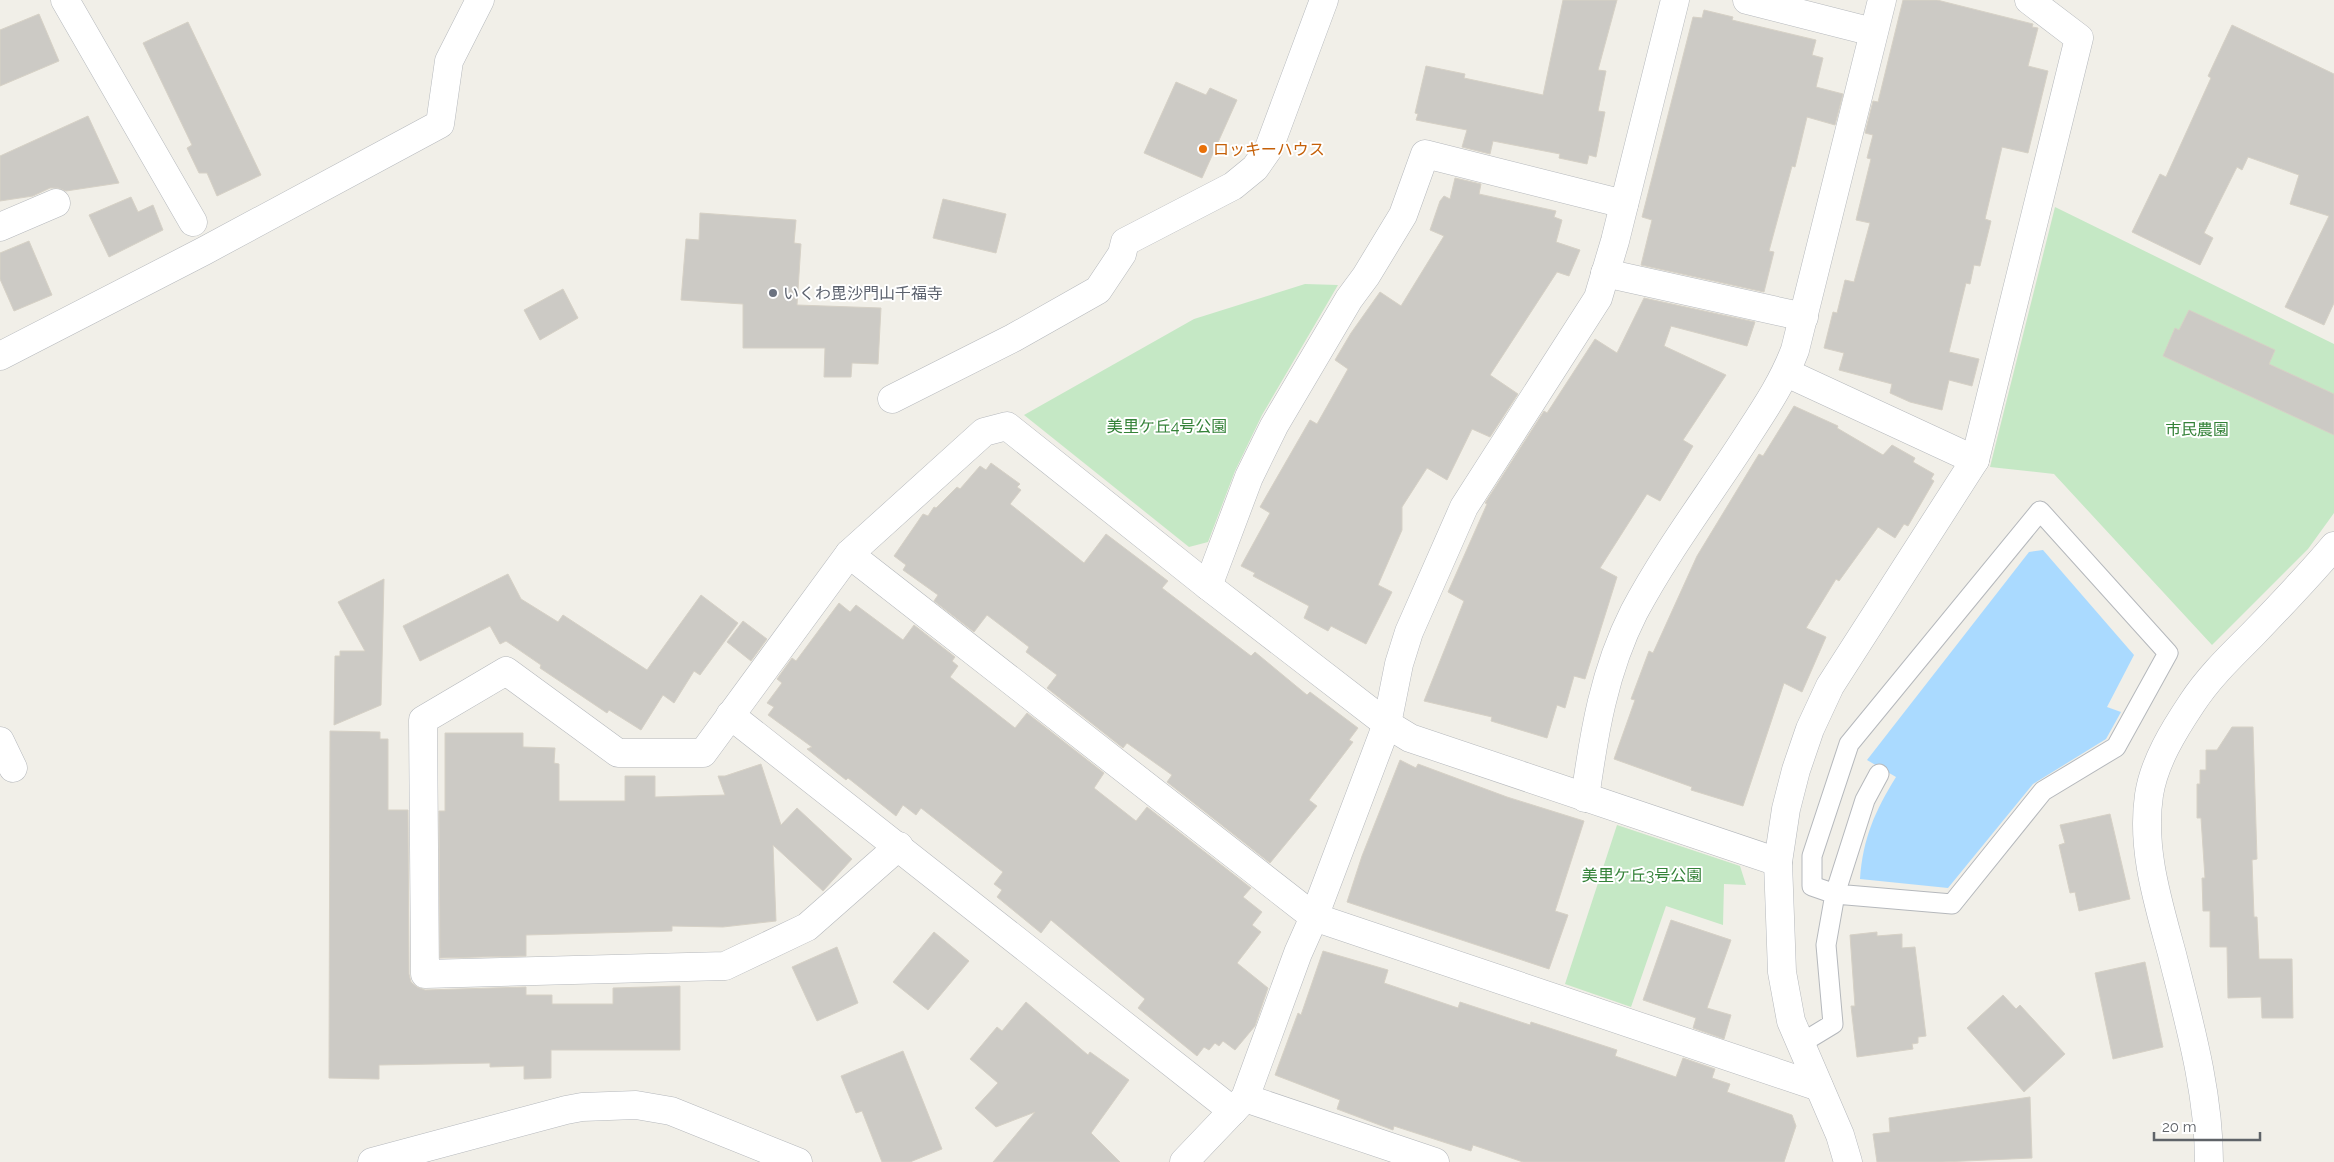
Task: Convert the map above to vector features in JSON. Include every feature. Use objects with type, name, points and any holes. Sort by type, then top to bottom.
[{"type":"street","points":[[65,0],[193,222]]},
{"type":"street","points":[[0,356],[196,255],[440,124],[449,61],[480,0]]},
{"type":"street","points":[[892,399],[1013,338],[1098,290],[1122,254],[1125,242],[1233,186],[1255,168],[1269,148],[1324,0]]},
{"type":"street","points":[[1184,1162],[1239,1105],[1298,953],[1314,917],[1387,724],[1399,664],[1409,632],[1464,507],[1598,298],[1624,204],[1675,0]]},
{"type":"street","points":[[1747,0],[1873,32]]},
{"type":"street","points":[[1585,798],[1595,725],[1604,688],[1611,665],[1634,612],[1656,575],[1718,483],[1786,373],[1804,317],[1882,0]]},
{"type":"street","points":[[1848,1162],[1840,1135],[1791,1021],[1782,972],[1778,862],[1791,788],[1818,709],[1856,642],[1975,460],[2079,38],[2029,0]]},
{"type":"street","points":[[1208,586],[1249,477],[1274,426],[1349,299],[1366,276],[1403,215],[1425,154],[1624,204]]},
{"type":"street","points":[[0,227],[56,203]]},
{"type":"street","points":[[1605,272],[1804,317]]},
{"type":"street","points":[[1786,373],[1975,460]]},
{"type":"street","points":[[899,846],[807,927],[725,966],[425,974],[423,720],[506,671],[618,752],[703,752],[849,554],[984,432],[1007,426],[1208,586],[1387,724],[1410,738],[1778,862]]},
{"type":"street","points":[[2210,1162],[2203,1085],[2152,882],[2148,838],[2150,793],[2156,770],[2170,738],[2211,676],[2305,580],[2334,546]]},
{"type":"street","points":[[849,554],[1314,917],[1819,1087]]},
{"type":"street","points":[[730,715],[1239,1105],[1435,1162]]},
{"type":"street","points":[[0,741],[13,768]]},
{"type":"street","points":[[372,1162],[566,1110],[582,1107],[636,1105],[671,1111],[798,1162]]},
{"type":"lane","points":[[2040,511],[2168,653],[2116,747],[2043,791],[1952,904],[1835,894],[1812,886],[1812,856],[1849,744],[2040,511]]},
{"type":"lane","points":[[1800,1044],[1833,1024],[1826,945],[1835,894],[1865,800],[1879,774]]},
{"type":"green space","name":"市民農園","points":[[2055,207],[2334,344],[2334,513],[2308,549],[2212,645],[2054,474],[1990,467]]},
{"type":"green space","name":"美里ケ丘4号公園","points":[[1305,284],[1338,285],[1262,415],[1235,471],[1208,542],[1189,547],[1024,415],[1194,319]]},
{"type":"green space","name":"美里ケ丘3号公園","points":[[1617,825],[1740,866],[1746,885],[1724,884],[1723,925],[1666,906],[1631,1007],[1565,984]]},
{"type":"water","points":[[2043,550],[2134,655],[2107,707],[2121,712],[2106,739],[2033,784],[1948,888],[1860,879],[1864,851],[1871,825],[1896,777],[1867,760],[2029,552]]},
{"type":"building","points":[[1563,0],[1617,0],[1598,70],[1606,71],[1598,111],[1605,112],[1596,157],[1589,155],[1587,164],[1559,158],[1560,154],[1493,141],[1490,154],[1462,147],[1467,130],[1416,120],[1418,114],[1415,113],[1426,66],[1465,74],[1464,78],[1543,95]]},
{"type":"building","points":[[1903,0],[1937,0],[2033,24],[2032,27],[2038,28],[2028,66],[2048,71],[2028,153],[2002,147],[1985,219],[1991,221],[1980,266],[1974,265],[1970,284],[1966,283],[1949,352],[1979,359],[1972,386],[1949,380],[1942,410],[1910,402],[1890,393],[1892,384],[1839,370],[1844,353],[1824,348],[1833,312],[1837,313],[1845,280],[1854,282],[1870,223],[1856,220],[1871,159],[1867,158],[1873,135],[1865,133],[1873,101],[1878,102]]},
{"type":"building","points":[[1704,10],[1733,17],[1732,20],[1816,40],[1812,55],[1823,58],[1816,87],[1843,94],[1835,125],[1807,117],[1795,167],[1792,166],[1769,251],[1774,252],[1764,292],[1641,265],[1652,220],[1642,217],[1693,17],[1702,18]]},
{"type":"building","points":[[39,14],[59,61],[0,86],[0,30]]},
{"type":"building","points":[[188,22],[261,175],[217,196],[207,173],[199,173],[187,148],[192,145],[143,43]]},
{"type":"building","points":[[2232,25],[2334,74],[2334,303],[2324,325],[2285,307],[2329,216],[2290,204],[2299,175],[2248,157],[2242,170],[2237,167],[2204,233],[2213,238],[2200,265],[2132,232],[2160,174],[2166,177],[2211,78],[2208,76]]},
{"type":"building","points":[[1176,82],[1206,95],[1210,88],[1237,100],[1202,178],[1144,153]]},
{"type":"building","points":[[88,116],[119,183],[66,191],[50,188],[33,196],[0,201],[0,156]]},
{"type":"building","points":[[1455,178],[1481,184],[1479,194],[1556,211],[1554,217],[1562,220],[1556,242],[1580,250],[1569,276],[1557,272],[1490,375],[1518,394],[1490,437],[1472,429],[1447,480],[1427,468],[1402,507],[1402,530],[1378,585],[1392,592],[1366,644],[1331,626],[1328,631],[1304,618],[1309,606],[1253,576],[1255,573],[1241,566],[1270,513],[1260,507],[1310,420],[1317,424],[1348,369],[1335,360],[1351,333],[1380,292],[1401,306],[1444,236],[1430,230],[1440,201],[1444,196],[1450,199]]},
{"type":"building","points":[[131,197],[138,212],[153,205],[163,230],[109,257],[89,215]]},
{"type":"building","points":[[943,199],[1006,214],[996,253],[933,238]]},
{"type":"building","points":[[700,213],[796,220],[794,243],[801,244],[797,305],[881,308],[878,364],[852,363],[851,377],[824,377],[825,348],[743,348],[743,304],[681,300],[686,239],[699,240]]},
{"type":"building","points":[[29,241],[52,295],[14,311],[0,279],[0,253]]},
{"type":"building","points":[[563,289],[578,318],[540,340],[524,310]]},
{"type":"building","points":[[1644,298],[1755,322],[1747,346],[1671,326],[1664,346],[1726,375],[1683,440],[1693,446],[1660,501],[1647,494],[1600,568],[1617,577],[1585,679],[1574,676],[1565,708],[1557,705],[1547,738],[1491,721],[1492,717],[1424,701],[1464,601],[1448,592],[1487,504],[1485,503],[1544,411],[1547,413],[1595,339],[1617,353]]},
{"type":"building","points":[[2189,310],[2275,350],[2269,364],[2334,394],[2334,435],[2163,356],[2175,328],[2179,330]]},
{"type":"building","points":[[1794,406],[1838,426],[1837,428],[1883,455],[1892,445],[1915,458],[1913,462],[1934,474],[1931,479],[1934,481],[1908,526],[1904,524],[1895,538],[1878,527],[1839,581],[1836,579],[1806,628],[1826,637],[1802,692],[1784,683],[1743,806],[1691,790],[1692,787],[1614,759],[1635,700],[1631,699],[1649,651],[1653,653],[1697,556],[1759,454],[1763,456]]},
{"type":"building","points":[[991,463],[1020,484],[1017,487],[1021,490],[1010,504],[1084,563],[1106,534],[1168,581],[1162,588],[1251,656],[1255,652],[1307,695],[1310,692],[1358,728],[1349,740],[1353,742],[1309,800],[1317,806],[1270,863],[1167,782],[1172,775],[1127,743],[1123,748],[1047,688],[1057,675],[1026,652],[1029,647],[987,615],[974,632],[934,601],[938,595],[903,570],[906,565],[894,556],[923,514],[928,516],[934,507],[936,508],[957,487],[960,489],[980,466],[986,470]]},
{"type":"building","points":[[508,574],[521,599],[558,622],[563,615],[647,670],[701,595],[738,623],[700,675],[694,671],[674,703],[663,695],[641,730],[609,710],[607,713],[540,668],[541,665],[506,641],[500,644],[490,626],[420,661],[403,626]]},
{"type":"building","points":[[384,579],[381,705],[334,725],[335,656],[340,656],[340,651],[365,651],[338,602]]},
{"type":"building","points":[[839,603],[850,612],[856,605],[903,640],[914,625],[955,657],[952,661],[958,666],[950,677],[1015,728],[1027,713],[1104,773],[1094,788],[1136,821],[1147,807],[1251,888],[1243,897],[1262,912],[1252,925],[1261,932],[1237,963],[1268,988],[1255,1026],[1235,1050],[1223,1041],[1219,1046],[1215,1043],[1209,1050],[1204,1047],[1197,1056],[1138,1008],[1145,999],[1051,920],[1041,933],[997,897],[1002,890],[994,884],[1003,872],[921,808],[916,815],[903,805],[896,816],[848,778],[846,780],[807,749],[812,747],[768,715],[774,707],[767,703],[782,683],[777,679],[792,658],[796,661]]},
{"type":"building","points":[[743,621],[767,639],[751,661],[727,642]]},
{"type":"building","points":[[2232,727],[2253,727],[2257,859],[2252,860],[2254,917],[2257,917],[2259,959],[2292,959],[2293,1018],[2262,1018],[2261,997],[2228,998],[2227,947],[2210,947],[2210,911],[2203,911],[2202,878],[2205,878],[2201,818],[2197,818],[2197,784],[2200,784],[2200,770],[2206,770],[2206,750],[2217,750]]},
{"type":"building","points":[[330,731],[380,732],[380,739],[388,739],[388,810],[408,810],[409,974],[411,982],[425,990],[526,987],[526,995],[552,995],[552,1004],[613,1004],[613,988],[680,986],[680,1050],[551,1050],[551,1078],[524,1079],[524,1066],[490,1067],[490,1063],[379,1065],[379,1079],[329,1078]]},
{"type":"building","points":[[445,733],[523,733],[523,747],[555,748],[554,763],[559,764],[559,801],[625,801],[625,776],[655,776],[655,797],[725,795],[718,776],[725,776],[761,764],[781,825],[797,808],[852,859],[823,891],[773,845],[776,921],[723,927],[672,926],[672,931],[526,935],[526,956],[440,958],[439,811],[445,811]]},
{"type":"building","points":[[1400,760],[1416,768],[1418,764],[1507,797],[1584,821],[1555,911],[1568,915],[1549,969],[1347,902],[1362,856]]},
{"type":"building","points":[[2110,814],[2130,899],[2079,911],[2075,892],[2070,893],[2059,845],[2065,843],[2060,825]]},
{"type":"building","points":[[1671,920],[1731,940],[1707,1008],[1731,1015],[1724,1039],[1693,1028],[1696,1018],[1643,1000]]},
{"type":"building","points":[[934,932],[969,961],[928,1010],[893,982]]},
{"type":"building","points":[[1877,932],[1877,936],[1902,934],[1902,948],[1915,947],[1926,1036],[1918,1037],[1918,1043],[1912,1044],[1913,1049],[1857,1057],[1851,1006],[1855,1006],[1850,935]]},
{"type":"building","points":[[837,947],[858,1003],[817,1021],[792,967]]},
{"type":"building","points":[[1323,951],[1388,970],[1384,983],[1458,1008],[1460,1002],[1530,1025],[1531,1022],[1617,1050],[1615,1056],[1676,1077],[1683,1058],[1715,1069],[1712,1078],[1730,1084],[1727,1092],[1792,1115],[1796,1126],[1784,1162],[1523,1162],[1473,1145],[1471,1151],[1394,1126],[1393,1130],[1337,1109],[1340,1100],[1275,1075],[1298,1013],[1301,1015]]},
{"type":"building","points":[[2145,962],[2163,1047],[2113,1059],[2095,973]]},
{"type":"building","points":[[2003,995],[2016,1009],[2020,1005],[2065,1054],[2024,1092],[1967,1028]]},
{"type":"building","points":[[1026,1002],[1088,1055],[1090,1052],[1129,1080],[1091,1133],[1120,1162],[993,1162],[1035,1112],[996,1127],[975,1108],[998,1083],[970,1059],[997,1027],[1002,1031]]},
{"type":"building","points":[[903,1051],[942,1149],[910,1162],[882,1162],[862,1111],[856,1113],[841,1076]]},
{"type":"building","points":[[2030,1097],[2032,1158],[1943,1162],[1877,1162],[1873,1134],[1890,1132],[1889,1118]]},
{"type":"place","name":"ロッキーハウス","points":[[1203,149]]},
{"type":"place","name":"いくわ毘沙門山千福寺","points":[[773,293]]}]
